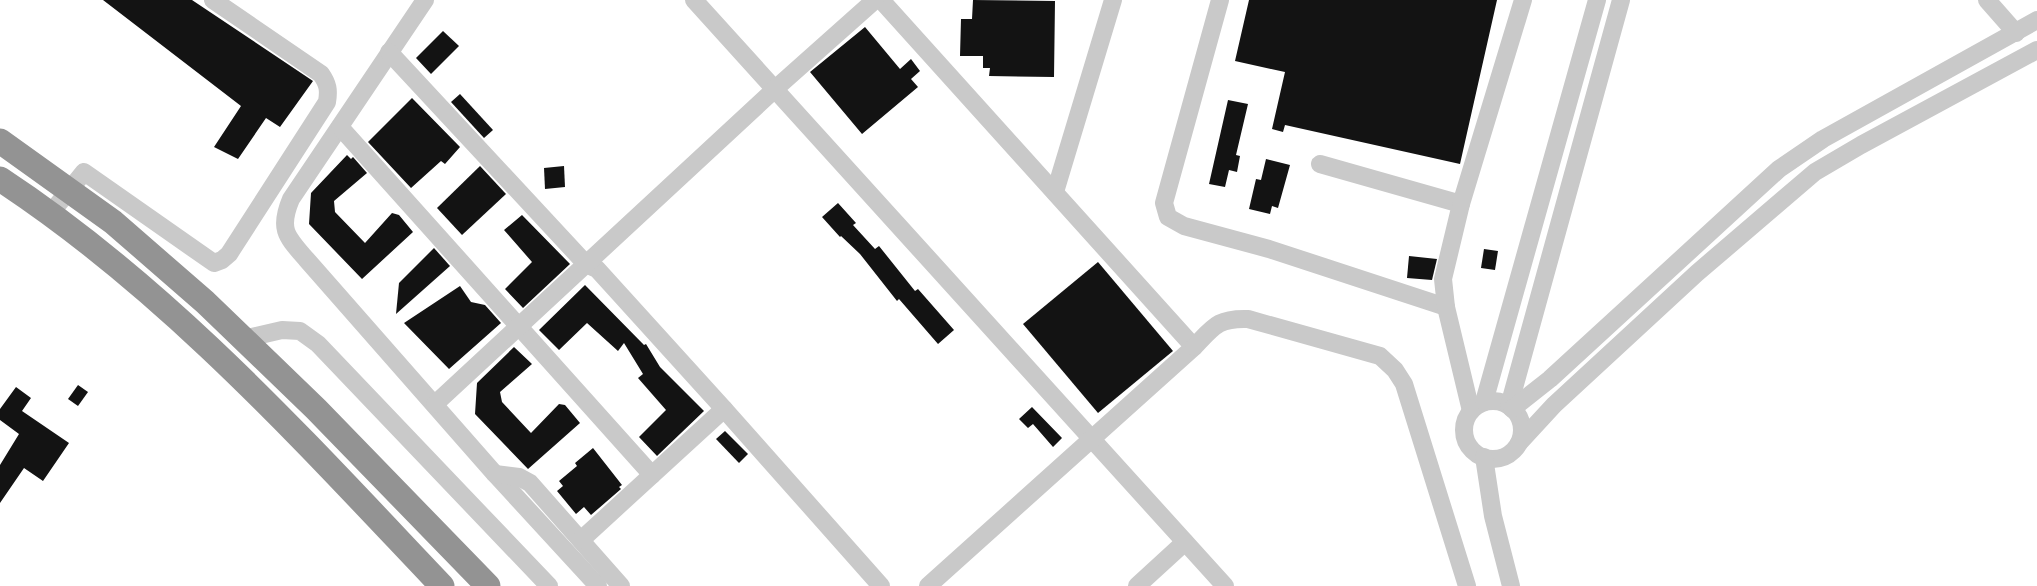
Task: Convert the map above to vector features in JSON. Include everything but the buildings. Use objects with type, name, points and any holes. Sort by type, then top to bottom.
[{"type":"highway","points":[[0,141],[113,222],[205,302],[323,416],[488,586]]},
{"type":"highway","points":[[0,179],[50,214],[123,271],[223,358],[442,586]]},
{"type":"street","points":[[50,214],[84,172],[214,263],[222,260],[229,254],[327,102],[328,92],[327,82],[321,74],[213,0]]},
{"type":"street","points":[[424,0],[291,198],[285,218],[285,229],[288,238],[495,474],[598,586]]},
{"type":"street","points":[[694,0],[1225,586]]},
{"type":"street","points":[[435,404],[775,89],[875,0]]},
{"type":"street","points":[[881,0],[1194,347]]},
{"type":"street","points":[[1055,192],[1113,0]]},
{"type":"street","points":[[1220,0],[1164,203],[1168,217],[1184,226],[1269,249],[1446,307]]},
{"type":"street","points":[[1478,406],[1446,307],[1443,279],[1461,204],[1523,0]]},
{"type":"street","points":[[1597,0],[1478,406],[1466,417],[1464,433],[1470,448],[1484,457],[1505,456],[1554,405],[1697,273],[1815,172],[1861,145],[2037,50]]},
{"type":"street","points":[[1510,407],[1621,0]]},
{"type":"street","points":[[1988,0],[2016,33]]},
{"type":"street","points":[[1510,407],[1550,379],[1759,185],[1785,164],[1823,139],[2037,20]]},
{"type":"street","points":[[389,52],[586,264],[597,270],[724,409],[881,586]]},
{"type":"street","points":[[340,127],[652,476]]},
{"type":"street","points":[[1320,164],[1461,204]]},
{"type":"street","points":[[928,586],[1194,347],[1215,325],[1230,318],[1248,319],[1380,356],[1395,370],[1404,384],[1413,409],[1467,586]]},
{"type":"street","points":[[243,339],[282,330],[300,331],[318,344],[549,586]]},
{"type":"street","points":[[1478,406],[1501,402],[1510,407],[1519,419],[1521,426],[1519,443]]},
{"type":"street","points":[[581,540],[724,409]]},
{"type":"street","points":[[1484,457],[1493,516],[1511,586]]},
{"type":"street","points":[[495,474],[518,477],[530,483],[621,586]]},
{"type":"street","points":[[1137,586],[1185,542]]}]
